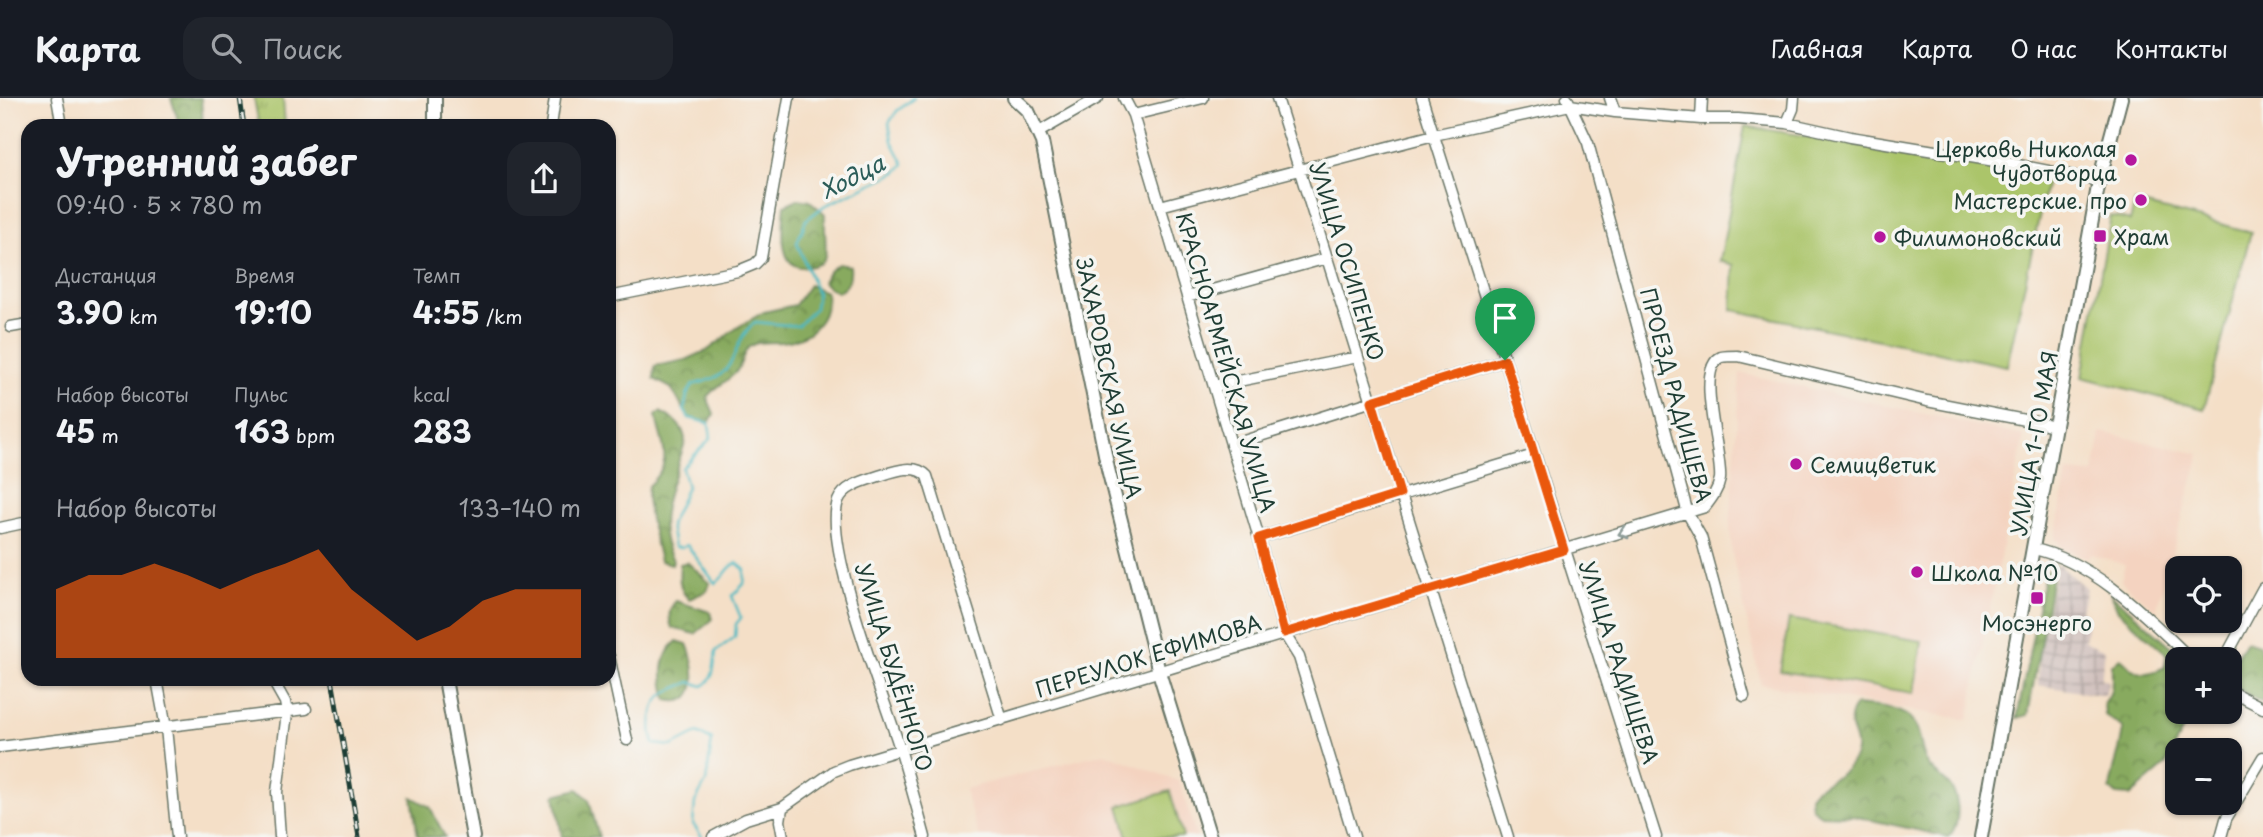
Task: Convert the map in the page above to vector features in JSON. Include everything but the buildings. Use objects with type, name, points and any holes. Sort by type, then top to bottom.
[{"type":"street","points":[[57,98],[61,119]]},
{"type":"street","points":[[435,98],[435,119]]},
{"type":"street","points":[[552,119],[555,98]]},
{"type":"street","points":[[616,296],[738,271],[755,264],[761,258],[789,98]]},
{"type":"street","name":"ЗАХАРОВСКАЯ УЛИЦА","points":[[1014,98],[1028,111],[1039,132],[1108,469],[1159,672],[1210,837]]},
{"type":"street","points":[[1039,132],[1098,98]]},
{"type":"street","name":"КРАСНОАРМЕЙСКАЯ УЛИЦА","points":[[1124,98],[1133,115],[1259,538],[1284,633],[1299,657],[1354,837]]},
{"type":"street","points":[[1133,115],[1203,98]]},
{"type":"street","name":"УЛИЦА ОСИПЕНКО","points":[[1277,98],[1507,837]]},
{"type":"street","name":"УЛИЦА РАДИЩЕВА","points":[[1422,98],[1656,837]]},
{"type":"street","points":[[1610,98],[1615,112]]},
{"type":"street","points":[[1701,120],[1702,98]]},
{"type":"street","name":"УЛИЦА 1-ГО МАЯ","points":[[1981,837],[2099,181],[2121,98]]},
{"type":"street","points":[[1160,206],[1569,101],[1615,112],[1701,120],[1738,119],[1787,123],[1850,137],[2099,181]]},
{"type":"street","name":"ПРОЕЗД РАДИЩЕВА","points":[[1569,101],[1588,143],[1688,514],[1701,537],[1744,696]]},
{"type":"street","points":[[1787,123],[1793,103]]},
{"type":"street","points":[[1187,296],[1327,258]]},
{"type":"street","points":[[11,327],[21,325]]},
{"type":"street","name":"ПЕРЕУЛОК ЕФИМОВА","points":[[713,837],[746,819],[782,808],[834,771],[1705,508],[1716,493],[1720,480],[1709,381],[1714,364],[1721,357],[1738,356],[1927,401],[2056,426]]},
{"type":"street","points":[[1214,386],[1359,357]]},
{"type":"street","points":[[1231,445],[1505,360]]},
{"type":"street","points":[[1259,538],[1534,455]]},
{"type":"street","name":"УЛИЦА БУДЁННОГО","points":[[925,837],[901,750],[847,583],[837,535],[837,507],[838,499],[848,489],[863,481],[912,469],[922,470],[928,476],[1002,720]]},
{"type":"street","points":[[0,528],[21,524]]},
{"type":"street","points":[[2034,549],[2046,552],[2098,578],[2178,647]]},
{"type":"street","points":[[2231,647],[2263,588]]},
{"type":"street","points":[[158,686],[166,728],[177,837]]},
{"type":"street","points":[[276,686],[285,702],[287,713],[277,792],[280,837]]},
{"type":"street","points":[[446,686],[474,837]]},
{"type":"street","points":[[615,686],[627,740]]},
{"type":"street","points":[[2242,697],[2263,708]]},
{"type":"street","points":[[0,747],[306,709]]},
{"type":"street","points":[[2221,837],[2226,819],[2263,757]]},
{"type":"street","points":[[782,808],[780,821],[783,837]]},
{"type":"shaded area","name":"Школа №10","points":[[1740,373],[2024,436],[1968,720],[1761,684],[1732,553],[1730,526]]},
{"type":"shaded area","points":[[2101,432],[2200,454],[2171,556],[2165,556],[2165,578],[2156,610],[2121,581],[2125,565],[2091,554],[2088,558],[2062,548],[2055,538],[2067,472],[2094,474]]},
{"type":"shaded area","points":[[2057,564],[2086,588],[2081,611],[2088,615],[2084,641],[2105,650],[2101,679],[2108,681],[2105,696],[2038,685],[2039,655]]},
{"type":"shaded area","points":[[1104,753],[1179,781],[1197,837],[979,837],[964,789]]},
{"type":"green space","points":[[171,98],[201,98],[202,119],[178,119]]},
{"type":"green space","points":[[254,98],[283,98],[284,119],[258,119]]},
{"type":"green space","name":"Филимоновский","points":[[1745,126],[2048,176],[2007,366],[1732,310],[1734,265],[1720,261]]},
{"type":"green space","points":[[798,199],[810,201],[825,214],[825,257],[814,266],[800,267],[792,264],[784,247],[785,205]]},
{"type":"green space","points":[[2135,202],[2251,232],[2204,409],[2082,377],[2111,216],[2130,221]]},
{"type":"green space","points":[[838,264],[850,266],[850,274],[847,285],[837,292],[823,282],[828,272]]},
{"type":"green space","points":[[809,285],[826,292],[821,320],[800,337],[749,347],[736,372],[707,397],[714,414],[709,423],[689,418],[671,388],[654,379],[655,366],[686,360],[708,350],[738,327],[764,312],[795,305]]},
{"type":"green space","points":[[660,412],[676,422],[685,439],[664,510],[664,535],[672,564],[660,561],[647,498],[648,486],[657,477],[664,460],[656,416]]},
{"type":"green space","points":[[687,562],[710,583],[707,591],[689,599],[683,592],[680,578],[680,564]]},
{"type":"green space","points":[[2054,566],[2028,715],[2017,718],[2045,572]]},
{"type":"green space","points":[[2111,594],[2172,647],[2165,647],[2165,652],[2118,611]]},
{"type":"green space","points":[[676,601],[710,612],[712,620],[695,634],[672,628],[671,607]]},
{"type":"green space","points":[[1789,619],[1922,641],[1914,693],[1780,671]]},
{"type":"green space","points":[[677,641],[687,644],[694,673],[692,692],[679,701],[667,700],[663,677],[664,661]]},
{"type":"green space","points":[[2246,641],[2259,645],[2263,658],[2263,703],[2242,691],[2242,648]]},
{"type":"green space","points":[[2120,658],[2133,670],[2151,672],[2165,667],[2165,724],[2185,724],[2178,738],[2165,738],[2165,766],[2130,796],[2117,795],[2110,789],[2123,728],[2105,715],[2104,703],[2111,690],[2112,665]]},
{"type":"green space","points":[[1856,705],[1895,710],[1908,716],[1913,722],[1927,763],[1950,786],[1956,798],[1957,819],[1948,837],[1853,816],[1821,815],[1811,808],[1810,796],[1815,790],[1845,771],[1855,756],[1855,741],[1850,721]]},
{"type":"green space","points":[[578,789],[589,800],[599,837],[562,837],[555,795]]},
{"type":"green space","points":[[1170,791],[1183,837],[1128,837],[1119,806]]},
{"type":"green space","points":[[412,797],[430,807],[445,837],[418,837]]},
{"type":"waterway","name":"Ходца","points":[[702,837],[693,824],[695,802],[706,782],[712,740],[697,733],[672,746],[654,744],[652,718],[655,705],[666,693],[690,682],[703,686],[710,680],[716,651],[735,637],[736,624],[741,618],[732,596],[744,584],[745,570],[737,563],[715,583],[687,545],[674,547],[670,525],[687,487],[682,468],[711,438],[709,423],[689,418],[684,410],[687,395],[693,385],[714,378],[726,370],[743,336],[755,322],[798,326],[815,308],[817,293],[797,243],[806,220],[824,206],[897,172],[904,164],[892,141],[889,123],[897,111],[914,98]]},
{"type":"railway","points":[[240,98],[243,119]]},
{"type":"railway","points":[[333,686],[359,837]]},
{"type":"place","name":"Церковь Николая Чудотворца","points":[[2131,160]]},
{"type":"place","name":"Мастерские. про","points":[[2141,200]]},
{"type":"place","name":"Храм","points":[[2100,236]]},
{"type":"place","name":"Филимоновский","points":[[1880,237]]},
{"type":"place","name":"Семицветик","points":[[1796,464]]},
{"type":"place","name":"Школа №10","points":[[1917,572]]},
{"type":"place","name":"Мосэнерго","points":[[2037,598]]},
{"type":"route","points":[[1505,360],[1564,550],[1284,633],[1259,538],[1400,494],[1372,401],[1505,360]]}]
